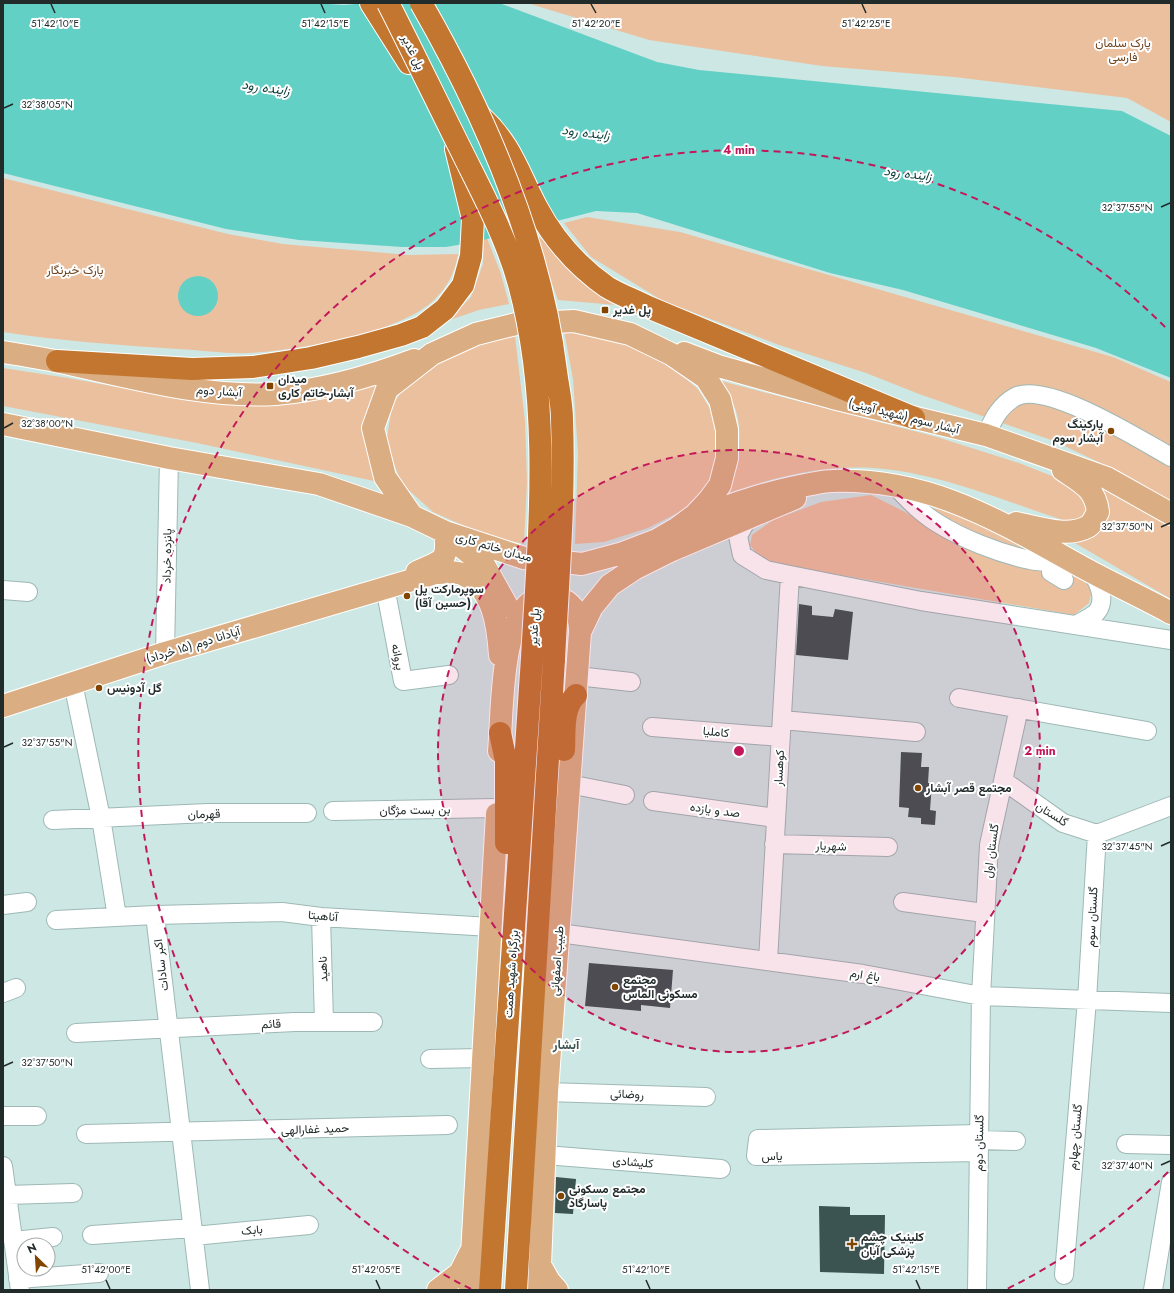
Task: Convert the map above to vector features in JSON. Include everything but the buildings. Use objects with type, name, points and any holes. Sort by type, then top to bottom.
[{"type":"highway","points":[[57,361],[192,369],[252,367],[311,358],[401,335],[422,326],[445,309],[463,285],[471,256],[473,219],[451,130],[371,3]]},
{"type":"highway","name":"پل غدیر","points":[[388,3],[492,213],[518,283],[531,337],[540,421],[540,509],[532,658]]},
{"type":"highway","name":"پل غدیر","points":[[421,3],[442,39],[479,115],[515,202],[539,275],[551,329],[562,418],[562,512],[554,659]]},
{"type":"highway","points":[[430,3],[442,39]]},
{"type":"highway","points":[[479,115],[494,129],[508,149],[538,209],[563,247],[576,262],[608,287],[648,307],[914,418]]},
{"type":"highway","name":"بزرگراه شهید همت","points":[[490,1290],[532,658]]},
{"type":"highway","name":"بزرگراه شهید همت","points":[[516,1290],[554,659]]},
{"type":"highway","points":[[539,921],[551,898],[553,889],[567,709],[576,685]]},
{"type":"highway","points":[[500,733],[506,761],[506,868],[515,912]]},
{"type":"main road","name":"میدان خاتم کاری","points":[[574,321],[630,334],[671,354],[706,378],[720,400],[727,430],[727,458],[720,485],[710,500],[686,522],[656,540],[630,551],[582,564],[524,558],[444,532],[412,516],[385,477],[373,428],[387,389],[432,354],[476,334],[516,324],[574,321]]},
{"type":"main road","name":"آبشار سوم (شهید آوینی)","points":[[630,334],[718,366],[833,398],[986,436],[1107,478],[1171,514]]},
{"type":"main road","name":"آبشار دوم","points":[[3,352],[57,361],[177,388],[225,394],[276,394],[326,387],[368,377],[432,354]]},
{"type":"main road","points":[[3,424],[169,458],[320,484],[412,516]]},
{"type":"main road","points":[[993,518],[1051,530],[1074,532],[1089,527],[1098,512],[1096,499],[1086,486],[1037,453]]},
{"type":"main road","points":[[686,522],[740,501],[780,490],[830,481],[894,484],[938,496],[993,518],[1084,568],[1171,613]]},
{"type":"main road","points":[[580,632],[592,607],[610,585],[634,569],[672,550],[830,481]]},
{"type":"main road","points":[[385,587],[442,561],[447,549],[444,532]]},
{"type":"main road","points":[[444,532],[484,566],[507,605],[511,634]]},
{"type":"main road","points":[[385,587],[436,573],[462,574],[477,583],[488,598],[498,623],[503,690]]},
{"type":"main road","name":"آپادانا دوم (۱۵ خرداد)","points":[[3,706],[165,653],[385,587]]},
{"type":"main road","points":[[470,1290],[482,1058],[491,927],[500,733],[503,690],[511,634],[522,609],[530,601],[539,596],[550,595],[560,598],[573,607],[580,621],[580,632]]},
{"type":"main road","name":"طبیب اصفهانی","points":[[539,1290],[547,1092],[580,632]]},
{"type":"main road","points":[[438,1290],[460,1273],[467,1262],[472,1248]]},
{"type":"main road","points":[[540,1265],[549,1281],[557,1290]]},
{"type":"street","points":[[986,436],[996,413],[1015,397],[1036,393],[1095,414],[1171,457]]},
{"type":"street","name":"پانزده خرداد","points":[[165,653],[169,458]]},
{"type":"street","points":[[894,484],[911,503],[934,521],[967,538],[1006,553],[1084,568],[1099,583],[1101,599],[1096,612],[1078,624]]},
{"type":"street","points":[[748,518],[738,536],[742,555],[766,570],[920,601],[1078,624],[1171,640]]},
{"type":"street","points":[[1052,563],[1051,572],[1064,580]]},
{"type":"street","name":"کوهسار","points":[[768,961],[790,576]]},
{"type":"street","name":"پروانه","points":[[385,587],[403,681],[449,675]]},
{"type":"street","points":[[3,590],[28,592]]},
{"type":"street","points":[[576,685],[631,682]]},
{"type":"street","points":[[73,683],[101,818],[117,917]]},
{"type":"street","points":[[959,698],[1146,731]]},
{"type":"street","name":"گلستان اول","points":[[981,996],[984,913],[989,845],[1019,708]]},
{"type":"street","name":"کاملیا","points":[[652,726],[916,732]]},
{"type":"street","name":"گلستان","points":[[1004,781],[1063,823],[1097,834]]},
{"type":"street","points":[[569,784],[625,795]]},
{"type":"street","name":"صد و یازده","points":[[654,801],[776,818]]},
{"type":"street","points":[[1097,834],[1128,824],[1171,806]]},
{"type":"street","name":"بن بست مژگان","points":[[333,811],[497,808]]},
{"type":"street","name":"قهرمان","points":[[53,820],[208,813],[307,813]]},
{"type":"street","name":"گلستان سوم","points":[[1087,1000],[1097,834]]},
{"type":"street","name":"شهریار","points":[[774,844],[888,847]]},
{"type":"street","points":[[3,906],[27,902]]},
{"type":"street","points":[[903,902],[984,913]]},
{"type":"street","name":"آناهیتا","points":[[155,915],[282,912],[321,917],[491,927]]},
{"type":"street","points":[[56,920],[155,915]]},
{"type":"street","name":"اکبر سادات","points":[[155,915],[200,1290]]},
{"type":"street","name":"ناهید","points":[[321,917],[324,1022]]},
{"type":"street","name":"باغ ارم","points":[[559,933],[863,974],[981,996],[1171,1003]]},
{"type":"street","name":"گلستان دوم","points":[[977,1290],[981,996]]},
{"type":"street","name":"گلستان چهارم","points":[[1064,1275],[1087,1000]]},
{"type":"street","name":"قائم","points":[[76,1034],[324,1022],[373,1022]]},
{"type":"street","points":[[430,1059],[482,1058]]},
{"type":"street","name":"روضائی","points":[[547,1092],[706,1097]]},
{"type":"street","points":[[3,1116],[37,1116]]},
{"type":"street","name":"حمید غفارالهی","points":[[86,1134],[181,1133],[448,1125]]},
{"type":"street","name":"یاس","points":[[758,1139],[979,1142],[756,1156],[758,1139]]},
{"type":"street","points":[[979,1142],[1016,1141]]},
{"type":"street","points":[[1126,1144],[1171,1146]]},
{"type":"street","name":"کلیشادی","points":[[545,1155],[721,1169]]},
{"type":"street","points":[[3,1166],[7,1195],[7,1219],[13,1240],[19,1284],[99,1273]]},
{"type":"street","points":[[1153,1290],[1171,1182]]},
{"type":"street","points":[[7,1195],[73,1193]]},
{"type":"street","name":"بابک","points":[[92,1235],[194,1232],[309,1225]]},
{"type":"green space","name":"پارک سلمان فارسی","points":[[527,3],[1171,3],[1171,122],[1127,98],[954,77],[822,66],[649,40]]},
{"type":"green space","name":"پارک خبرنگار","points":[[3,178],[228,234],[283,244],[409,255],[458,254],[453,273],[444,289],[435,299],[419,311],[398,322],[374,331],[320,344],[270,351],[232,353],[46,338],[3,332]]},
{"type":"green space","points":[[587,217],[680,232],[1113,357],[1171,382],[1171,503],[1117,471],[1054,441],[919,394],[866,373],[779,345],[663,301],[591,257],[564,223]]},
{"type":"green space","points":[[484,230],[501,274],[509,304],[479,310],[447,321],[471,297],[483,264]]},
{"type":"green space","points":[[533,231],[588,284],[616,305],[558,300]]},
{"type":"green space","points":[[564,331],[630,345],[672,367],[698,389],[712,412],[717,431],[718,448],[715,469],[708,485],[691,506],[648,528],[604,542],[575,544],[578,453],[573,379]]},
{"type":"green space","points":[[515,336],[525,421],[527,482],[524,544],[487,536],[433,512],[402,484],[386,444],[392,406],[411,377],[449,352],[483,341]]},
{"type":"green space","points":[[3,368],[172,397],[221,402],[370,383],[376,386],[368,412],[366,440],[374,481],[197,443],[3,406]]},
{"type":"green space","points":[[721,381],[937,437],[1019,463],[1075,485],[1090,502],[1086,517],[1072,523],[923,475],[873,468],[836,468],[800,473],[730,493],[735,473],[739,432],[735,407]]},
{"type":"green space","points":[[1103,487],[1171,525],[1171,599],[1068,539],[1105,499]]},
{"type":"green space","points":[[871,495],[905,512],[955,542],[1008,563],[1081,578],[1092,590],[1089,603],[1074,615],[776,564],[757,554],[750,545],[752,535],[773,520],[821,502]]},
{"type":"green space","points":[[940,504],[1037,551],[1029,552],[997,544],[939,516],[932,505]]},
{"type":"water","name":"زاینده رود","points":[[3,3],[315,3],[344,5],[367,3],[499,3],[657,62],[699,70],[1122,111],[1171,136],[1171,378],[1096,348],[903,290],[830,273],[637,213],[596,211],[475,242],[446,247],[402,247],[299,240],[226,229],[3,173]]},
{"type":"water","points":[[202,276],[209,279],[215,285],[218,296],[217,304],[209,313],[202,316],[194,316],[187,313],[179,304],[178,292],[181,285],[190,277]]},
{"type":"place","name":"پل غدیر","points":[[605,310]]},
{"type":"place","name":"میدان آبشار-خاتم کاری","points":[[270,386]]},
{"type":"place","name":"پارکینگ آبشار سوم","points":[[1111,431]]},
{"type":"place","name":"سوپرمارکت پل (حسین آقا)","points":[[407,596]]},
{"type":"place","name":"گل آدونیس","points":[[99,688]]},
{"type":"place","name":"مجتمع قصر آبشار","points":[[918,788]]},
{"type":"place","name":"مجتمع مسکونی الماس","points":[[615,987]]},
{"type":"place","name":"مجتمع مسکونی پاسارگاد","points":[[561,1196]]},
{"type":"place","name":"کلینیک چشم پزشکی آبان","points":[[852,1244]]},
{"type":"district","name":"آبشار","points":[[566,1044]]}]
